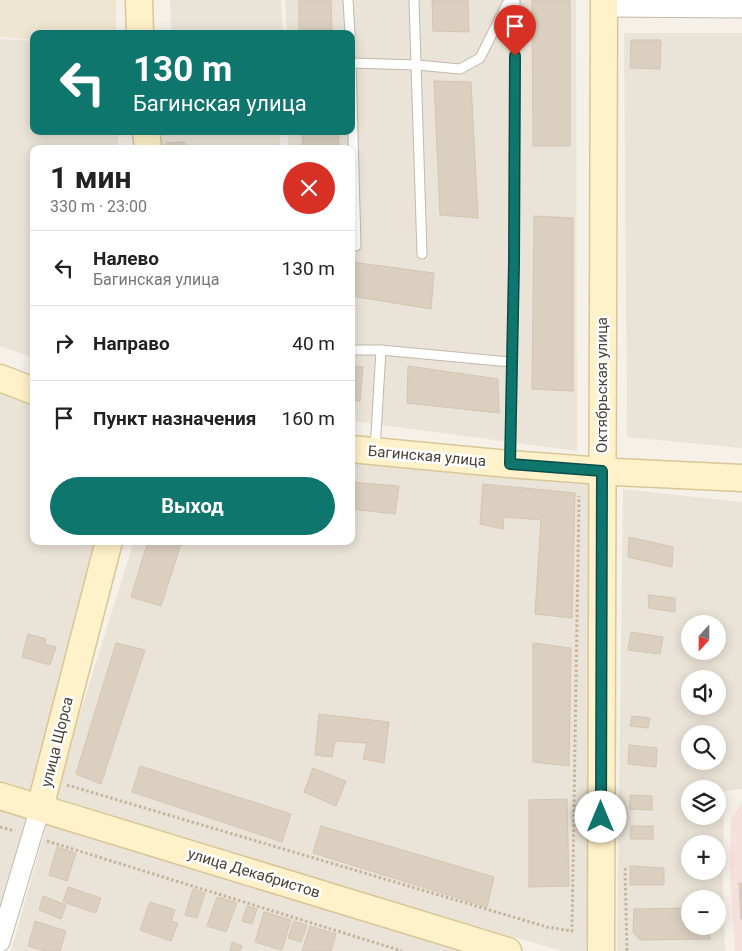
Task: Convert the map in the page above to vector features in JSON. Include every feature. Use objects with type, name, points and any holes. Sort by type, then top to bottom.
[{"type":"main road","points":[[139,0],[140,30]]},
{"type":"main road","name":"Октябрьская улица","points":[[600,951],[591,470],[604,3]]},
{"type":"main road","points":[[0,378],[30,389]]},
{"type":"main road","name":"Багинская улица","points":[[363,450],[591,470],[742,478]]},
{"type":"main road","name":"улица Щорса","points":[[40,808],[108,545]]},
{"type":"main road","name":"улица Декабристов","points":[[0,796],[508,951]]},
{"type":"street","points":[[604,3],[742,8]]},
{"type":"street","name":"улица Щорса","points":[[0,942],[40,808]]},
{"type":"lane","points":[[348,0],[350,30]]},
{"type":"lane","points":[[414,0],[422,254]]},
{"type":"lane","points":[[355,62],[460,69],[480,58],[509,0]]},
{"type":"lane","points":[[510,464],[514,263],[515,0]]},
{"type":"lane","points":[[355,209],[356,246]]},
{"type":"lane","points":[[355,350],[381,350],[511,362]]},
{"type":"lane","points":[[363,450],[381,350]]},
{"type":"path","points":[[47,779],[538,924],[572,931],[591,470]]},
{"type":"path","points":[[0,827],[402,951]]},
{"type":"shaded area","points":[[0,0],[116,0],[116,30],[30,30],[30,40],[0,37]]},
{"type":"shaded area","points":[[170,0],[281,0],[283,30],[171,30]]},
{"type":"shaded area","points":[[285,0],[576,0],[577,451],[355,422],[355,145],[288,145],[288,135],[355,135],[355,30],[287,30]]},
{"type":"shaded area","points":[[624,33],[742,33],[742,448],[627,437]]},
{"type":"shaded area","points":[[0,39],[30,41],[30,135],[118,135],[118,145],[30,145],[30,357],[0,346]]},
{"type":"shaded area","points":[[156,135],[280,135],[280,145],[156,145]]},
{"type":"shaded area","points":[[0,389],[30,400],[30,545],[93,545],[33,798],[0,787]]},
{"type":"shaded area","points":[[355,458],[593,479],[591,930],[586,951],[562,951],[52,803],[133,545],[355,545]]},
{"type":"shaded area","points":[[623,489],[742,502],[742,789],[726,791],[726,780],[681,780],[681,825],[724,825],[724,835],[681,835],[681,880],[723,880],[723,890],[681,890],[681,935],[725,935],[725,951],[617,951]]},
{"type":"shaded area","points":[[742,802],[742,951],[735,951],[730,876],[731,819]]},
{"type":"shaded area","points":[[0,809],[28,817],[0,914]]},
{"type":"shaded area","points":[[47,823],[465,951],[11,951]]},
{"type":"building","points":[[299,0],[331,0],[332,30],[299,30]]},
{"type":"building","points":[[432,0],[468,0],[469,32],[433,31]]},
{"type":"building","points":[[532,0],[570,0],[570,146],[533,146]]},
{"type":"building","points":[[631,40],[661,40],[660,69],[630,68]]},
{"type":"building","points":[[434,81],[471,82],[478,218],[440,215]]},
{"type":"building","points":[[302,135],[338,135],[339,145],[303,145]]},
{"type":"building","points":[[185,142],[185,145],[166,145],[166,143]]},
{"type":"building","points":[[534,216],[573,218],[573,391],[532,389]]},
{"type":"building","points":[[355,263],[434,273],[431,309],[355,297]]},
{"type":"building","points":[[355,366],[363,367],[360,401],[355,400]]},
{"type":"building","points":[[408,366],[498,379],[499,413],[407,403]]},
{"type":"building","points":[[355,482],[399,486],[395,514],[355,509]]},
{"type":"building","points":[[483,484],[575,493],[572,618],[535,614],[541,520],[504,517],[503,529],[480,524]]},
{"type":"building","points":[[629,537],[673,547],[672,567],[628,557]]},
{"type":"building","points":[[147,545],[181,545],[161,606],[131,597]]},
{"type":"building","points":[[648,595],[675,598],[675,612],[649,608]]},
{"type":"building","points":[[631,632],[663,637],[660,654],[628,650]]},
{"type":"building","points":[[28,634],[46,639],[45,644],[56,647],[50,665],[22,657]]},
{"type":"building","points":[[116,643],[145,650],[101,784],[76,774]]},
{"type":"building","points":[[533,643],[571,648],[569,766],[533,762]]},
{"type":"building","points":[[319,714],[389,722],[384,763],[363,759],[367,743],[335,741],[332,757],[315,755]]},
{"type":"building","points":[[632,716],[650,718],[648,728],[630,726]]},
{"type":"building","points":[[629,745],[657,748],[656,767],[628,764]]},
{"type":"building","points":[[140,766],[291,814],[282,842],[132,792]]},
{"type":"building","points":[[313,768],[346,781],[336,806],[304,792]]},
{"type":"building","points":[[630,795],[652,796],[652,810],[630,809]]},
{"type":"building","points":[[567,799],[569,886],[529,887],[529,800]]},
{"type":"building","points":[[321,826],[494,877],[487,907],[313,853]]},
{"type":"building","points":[[631,826],[653,826],[653,839],[630,839]]},
{"type":"building","points":[[57,847],[76,853],[67,881],[49,875]]},
{"type":"building","points":[[630,866],[664,868],[664,885],[630,885]]},
{"type":"building","points":[[739,883],[742,883],[742,919],[741,919]]},
{"type":"building","points":[[68,887],[101,898],[96,913],[63,902]]},
{"type":"building","points":[[193,889],[205,893],[197,918],[185,915]]},
{"type":"building","points":[[43,896],[66,905],[61,919],[39,910]]},
{"type":"building","points":[[217,897],[237,903],[226,932],[207,926]]},
{"type":"building","points":[[150,902],[175,910],[171,921],[178,923],[171,941],[140,930]]},
{"type":"building","points":[[247,906],[257,909],[252,924],[242,921]]},
{"type":"building","points":[[681,908],[681,935],[710,935],[710,939],[640,940],[633,932],[634,909]]},
{"type":"building","points":[[264,912],[291,920],[282,950],[255,942]]},
{"type":"building","points":[[35,921],[66,931],[60,951],[45,951],[28,946]]},
{"type":"building","points":[[294,921],[307,925],[301,942],[288,938]]},
{"type":"building","points":[[310,926],[336,934],[331,951],[302,951]]},
{"type":"building","points":[[232,942],[242,946],[240,951],[230,951]]},
{"type":"route","points":[[515,56],[514,263],[510,464],[602,471],[601,817]]}]
